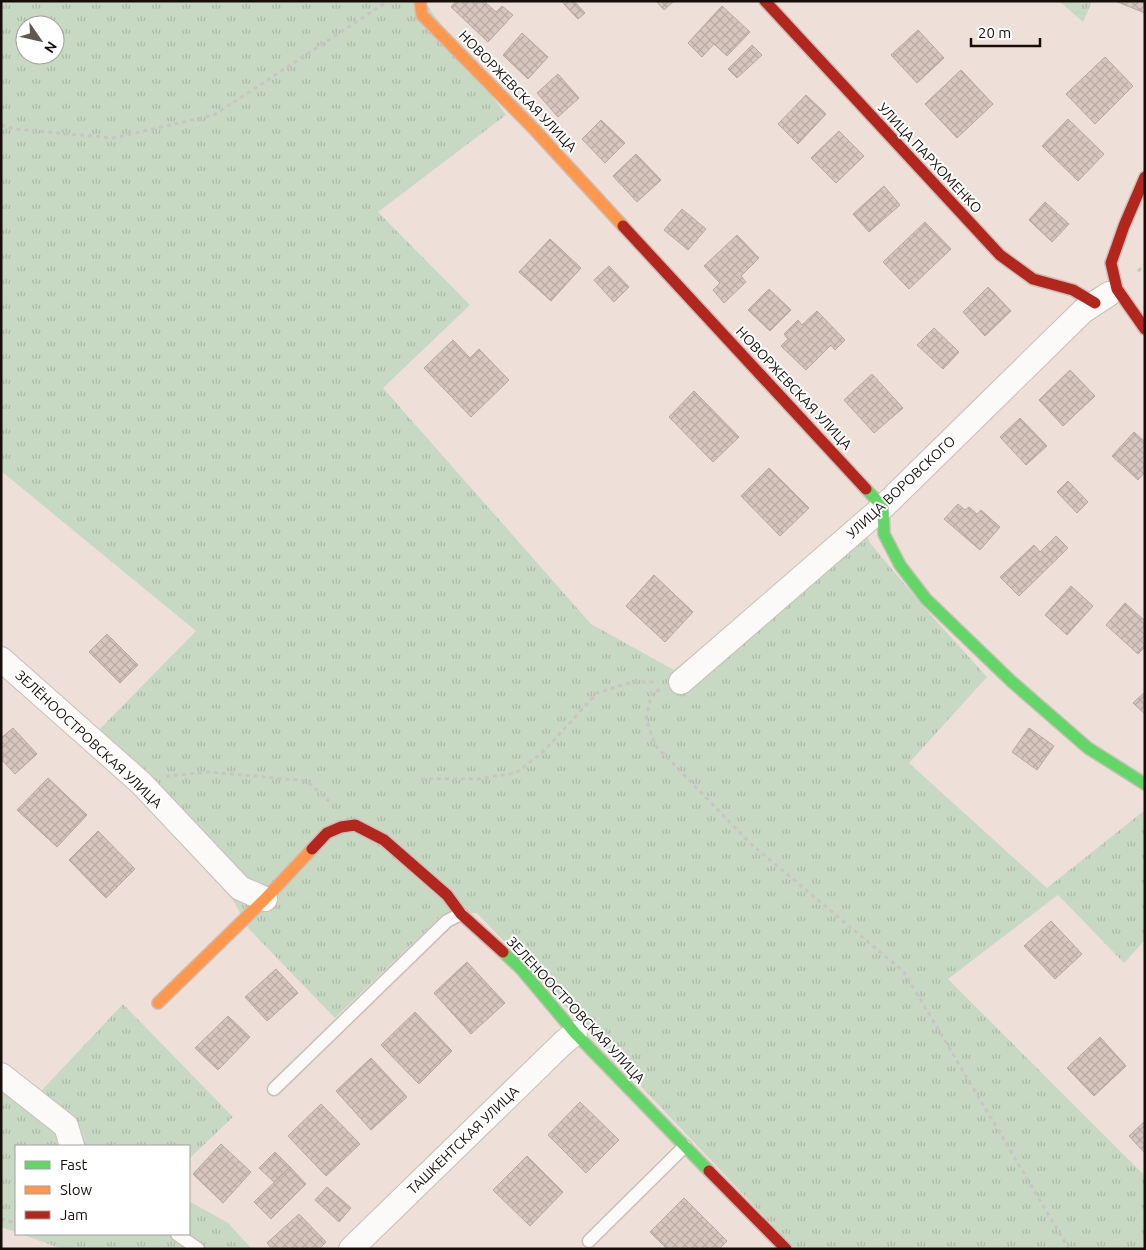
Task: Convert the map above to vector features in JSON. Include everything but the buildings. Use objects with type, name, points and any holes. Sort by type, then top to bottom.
[{"type":"street","name":"НОВОРЖЕВСКАЯ УЛИЦА","points":[[420,1],[422,15],[534,128],[883,506]]},
{"type":"street","name":"УЛИЦА ПАРХОМЕНКО","points":[[766,1],[1000,255],[1033,279],[1073,290],[1095,303]]},
{"type":"street","points":[[1145,177],[1124,226],[1111,263],[1116,289],[1145,329]]},
{"type":"street","name":"УЛИЦА ВОРОВСКОГО","points":[[681,682],[883,506],[1083,311],[1116,289]]},
{"type":"street","points":[[883,506],[884,534],[900,565],[926,599],[1011,681],[1088,748],[1145,784]]},
{"type":"street","name":"ЗЕЛЁНООСТРОВСКАЯ УЛИЦА","points":[[1,658],[141,783],[240,888],[265,899]]},
{"type":"street","points":[[158,1003],[265,899],[327,833],[342,827],[355,826]]},
{"type":"street","name":"ЗЕЛЕНООСТРОВСКАЯ УЛИЦА","points":[[355,826],[384,840],[448,895],[461,914],[521,969],[575,1033],[786,1249]]},
{"type":"street","name":"ТАШКЕНТСКАЯ УЛИЦА","points":[[351,1249],[575,1033]]},
{"type":"street","points":[[1,1075],[66,1126],[72,1145]]},
{"type":"lane","points":[[274,1089],[447,921],[461,914]]},
{"type":"lane","points":[[589,1241],[685,1146]]},
{"type":"lane","points":[[177,1235],[198,1249]]},
{"type":"path","points":[[1,125],[14,129],[112,138],[214,114],[388,1]]},
{"type":"path","points":[[421,779],[477,779],[516,773],[543,752],[597,693],[632,682],[681,682]]},
{"type":"path","points":[[681,682],[652,692],[646,718],[655,745],[751,844],[904,972],[1069,1249]]},
{"type":"path","points":[[141,783],[154,777],[210,772],[307,781],[355,826]]},
{"type":"path","points":[[1,1219],[15,1223]]},
{"type":"green space","points":[[1,1],[424,1],[506,115],[378,212],[470,305],[383,388],[591,624],[674,670],[861,518],[870,543],[921,604],[987,677],[909,763],[1047,888],[1145,810],[1145,940],[1124,963],[1058,895],[948,979],[1145,1176],[1145,1249],[795,1249],[477,913],[443,914],[335,1018],[249,929],[233,900],[88,741],[196,631],[1,471]]},
{"type":"green space","points":[[1059,1],[1092,1],[1083,22]]},
{"type":"green space","points":[[123,1004],[233,1117],[190,1158],[190,1145],[15,1145],[15,1232],[1,1227],[1,1061],[41,1091]]},
{"type":"green space","points":[[190,1202],[228,1223],[252,1249],[62,1249],[24,1235],[190,1235]]},
{"type":"traffic: fast","points":[[866,489],[883,507],[884,534],[900,565],[926,599],[1011,681],[1088,748],[1145,784]]},
{"type":"traffic: fast","points":[[503,952],[521,969],[575,1033],[709,1171]]},
{"type":"traffic: slow","points":[[420,1],[422,15],[534,129],[623,226]]},
{"type":"traffic: slow","points":[[158,1003],[265,899],[312,849]]},
{"type":"traffic: jam","points":[[765,1],[1000,255],[1033,279],[1073,290],[1095,303]]},
{"type":"traffic: jam","points":[[1145,177],[1124,226],[1111,263],[1117,289],[1145,329]]},
{"type":"traffic: jam","points":[[623,226],[866,489]]},
{"type":"traffic: jam","points":[[312,849],[327,833],[341,827],[355,825],[384,840],[447,895],[461,914],[503,952]]},
{"type":"traffic: jam","points":[[709,1171],[786,1249]]}]
